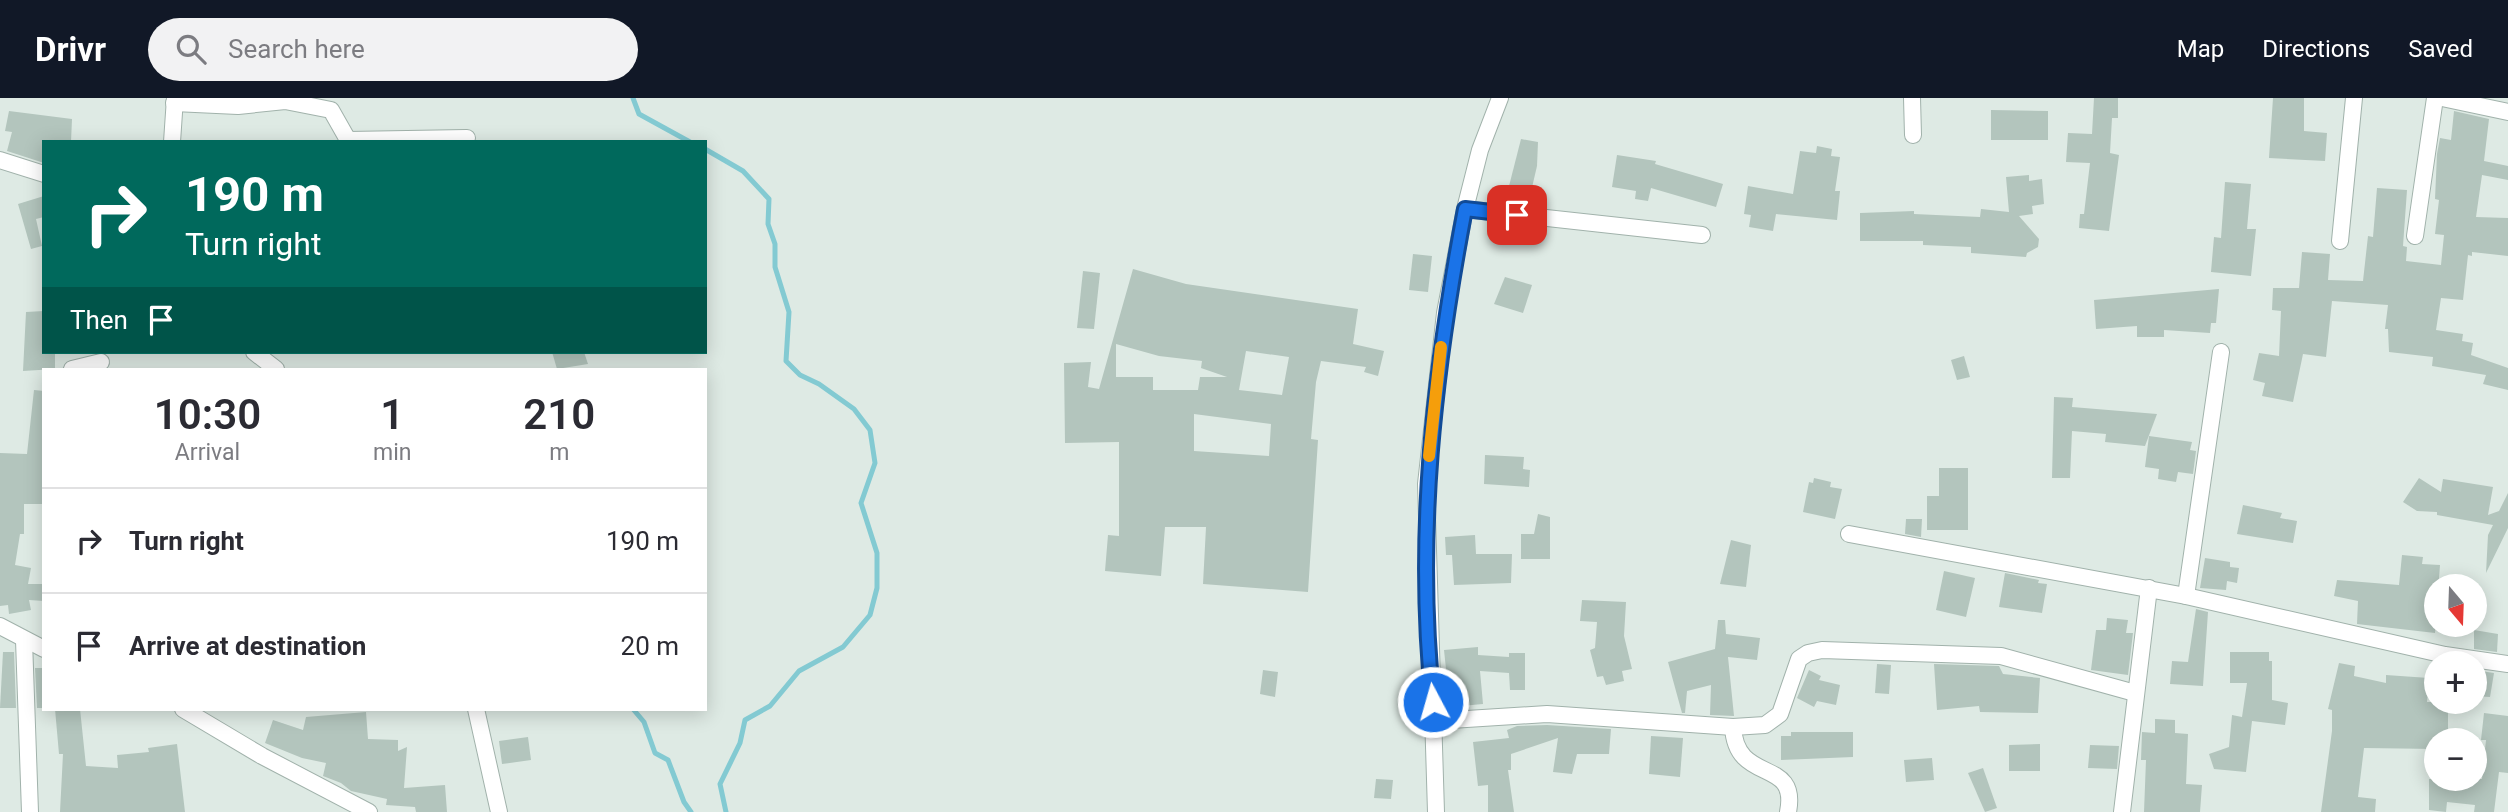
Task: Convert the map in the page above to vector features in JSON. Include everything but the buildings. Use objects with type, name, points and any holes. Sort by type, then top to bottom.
[{"type":"street","points":[[1436,812],[1436,721],[1429,663],[1426,484],[1445,313],[1465,209],[1480,150],[1500,98]]},
{"type":"street","points":[[1912,98],[1913,135]]},
{"type":"street","points":[[2340,241],[2354,98]]},
{"type":"street","points":[[2415,236],[2435,98]]},
{"type":"street","points":[[2442,98],[2508,111]]},
{"type":"street","points":[[172,140],[174,100],[237,106],[285,101],[331,110],[348,140],[467,138]]},
{"type":"street","points":[[0,160],[42,173]]},
{"type":"street","points":[[1465,209],[1702,235]]},
{"type":"street","points":[[2186,596],[2221,352]]},
{"type":"street","points":[[257,354],[275,368]]},
{"type":"street","points":[[76,368],[101,362]]},
{"type":"street","points":[[1849,534],[2149,588],[2445,655],[2508,664]]},
{"type":"street","points":[[2122,812],[2149,588]]},
{"type":"street","points":[[0,626],[42,648]]},
{"type":"street","points":[[24,640],[30,812]]},
{"type":"street","points":[[1436,721],[1547,714],[1734,727],[1774,721],[1780,714],[1799,659],[1808,653],[1822,650],[2001,656],[2135,693]]},
{"type":"street","points":[[186,711],[262,756],[369,812]]},
{"type":"street","points":[[476,711],[499,812]]},
{"type":"street","points":[[1734,727],[1734,745],[1740,755],[1751,765],[1786,782],[1792,794],[1788,812]]},
{"type":"waterway","points":[[633,98],[639,114],[686,140]]},
{"type":"waterway","points":[[707,150],[743,171],[769,199],[768,224],[775,244],[775,267],[789,312],[786,361],[800,375],[819,384],[854,409],[870,430],[875,463],[861,503],[877,553],[877,588],[870,615],[843,647],[799,671],[770,706],[745,720],[740,743],[720,784],[726,812]]},
{"type":"waterway","points":[[635,711],[644,722],[655,753],[668,760],[684,802],[691,812]]},
{"type":"slow traffic","points":[[1429,456],[1441,347]]},
{"type":"route","points":[[1433,702],[1429,663],[1426,484],[1445,313],[1465,209],[1517,215]]}]
